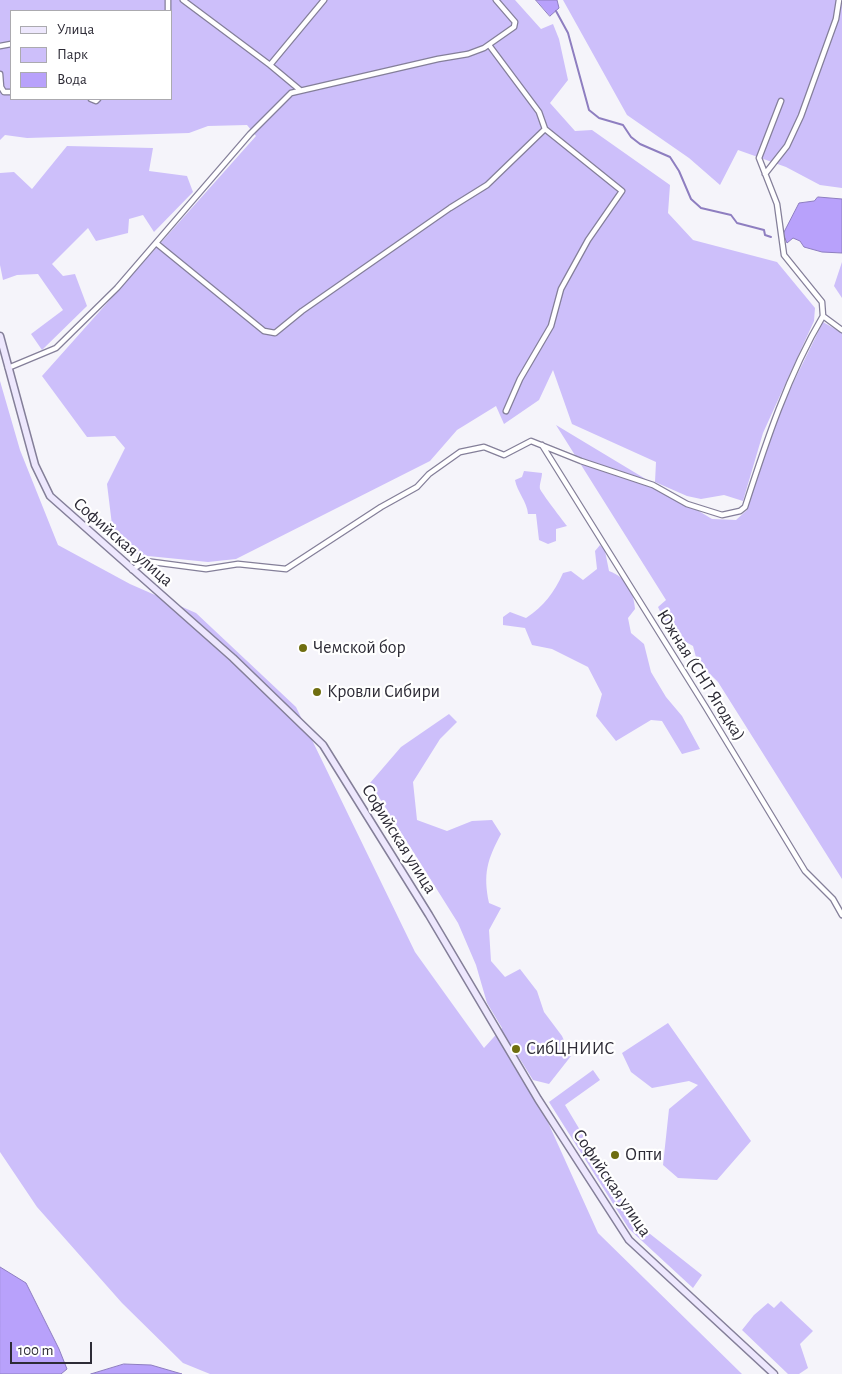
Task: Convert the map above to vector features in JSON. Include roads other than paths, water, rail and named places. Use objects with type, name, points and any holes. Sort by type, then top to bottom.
[{"type":"main road","name":"Софийская улица","points":[[0,336],[35,465],[50,496],[233,658],[323,745],[429,915],[538,1100],[629,1240],[774,1374]]},
{"type":"street","points":[[184,0],[300,90]]},
{"type":"street","points":[[270,65],[324,0]]},
{"type":"street","points":[[8,368],[56,348],[117,288],[250,134],[291,93],[438,58],[468,54],[488,45],[514,27],[515,22],[496,0]]},
{"type":"street","points":[[765,174],[787,146],[800,116],[836,19],[839,0]]},
{"type":"street","points":[[488,45],[539,112],[545,129],[622,192],[588,240],[561,289],[551,326],[520,380],[506,411]]},
{"type":"street","points":[[0,74],[1,88],[4,92],[10,92]]},
{"type":"street","points":[[132,570],[145,561],[206,570],[238,564],[286,569],[381,507],[417,487],[429,474],[460,452],[484,447],[504,455],[530,441],[581,461],[653,485],[687,504],[722,515],[740,511],[745,507],[771,430],[793,374],[823,316],[822,302],[784,255],[777,204],[759,158],[781,101]]},
{"type":"street","points":[[156,243],[264,331],[275,333],[302,311],[450,208],[487,185],[545,129]]},
{"type":"street","points":[[823,316],[842,330]]},
{"type":"street","name":"Южная (СНТ Ягодка)","points":[[542,445],[705,706],[805,871],[833,899],[842,915]]},
{"type":"water","points":[[536,0],[557,0],[559,8],[550,16]]},
{"type":"water","points":[[818,197],[842,199],[842,253],[822,252],[804,247],[800,241],[793,238],[787,243],[783,234],[799,203],[814,201]]},
{"type":"water","points":[[0,1267],[26,1283],[67,1369],[61,1374],[0,1374]]},
{"type":"water","points":[[124,1364],[151,1365],[182,1374],[91,1374]]},
{"type":"waterway","points":[[556,11],[568,33],[589,110],[599,118],[623,125],[631,137],[640,144],[670,157],[679,171],[691,199],[701,208],[731,215],[737,223],[764,230],[765,235],[771,237]]},
{"type":"place","name":"Чемской бор","points":[[303,648]]},
{"type":"place","name":"Кровли Сибири","points":[[317,692]]},
{"type":"place","name":"СибЦНИИС","points":[[516,1049]]},
{"type":"place","name":"Опти","points":[[615,1155]]}]
